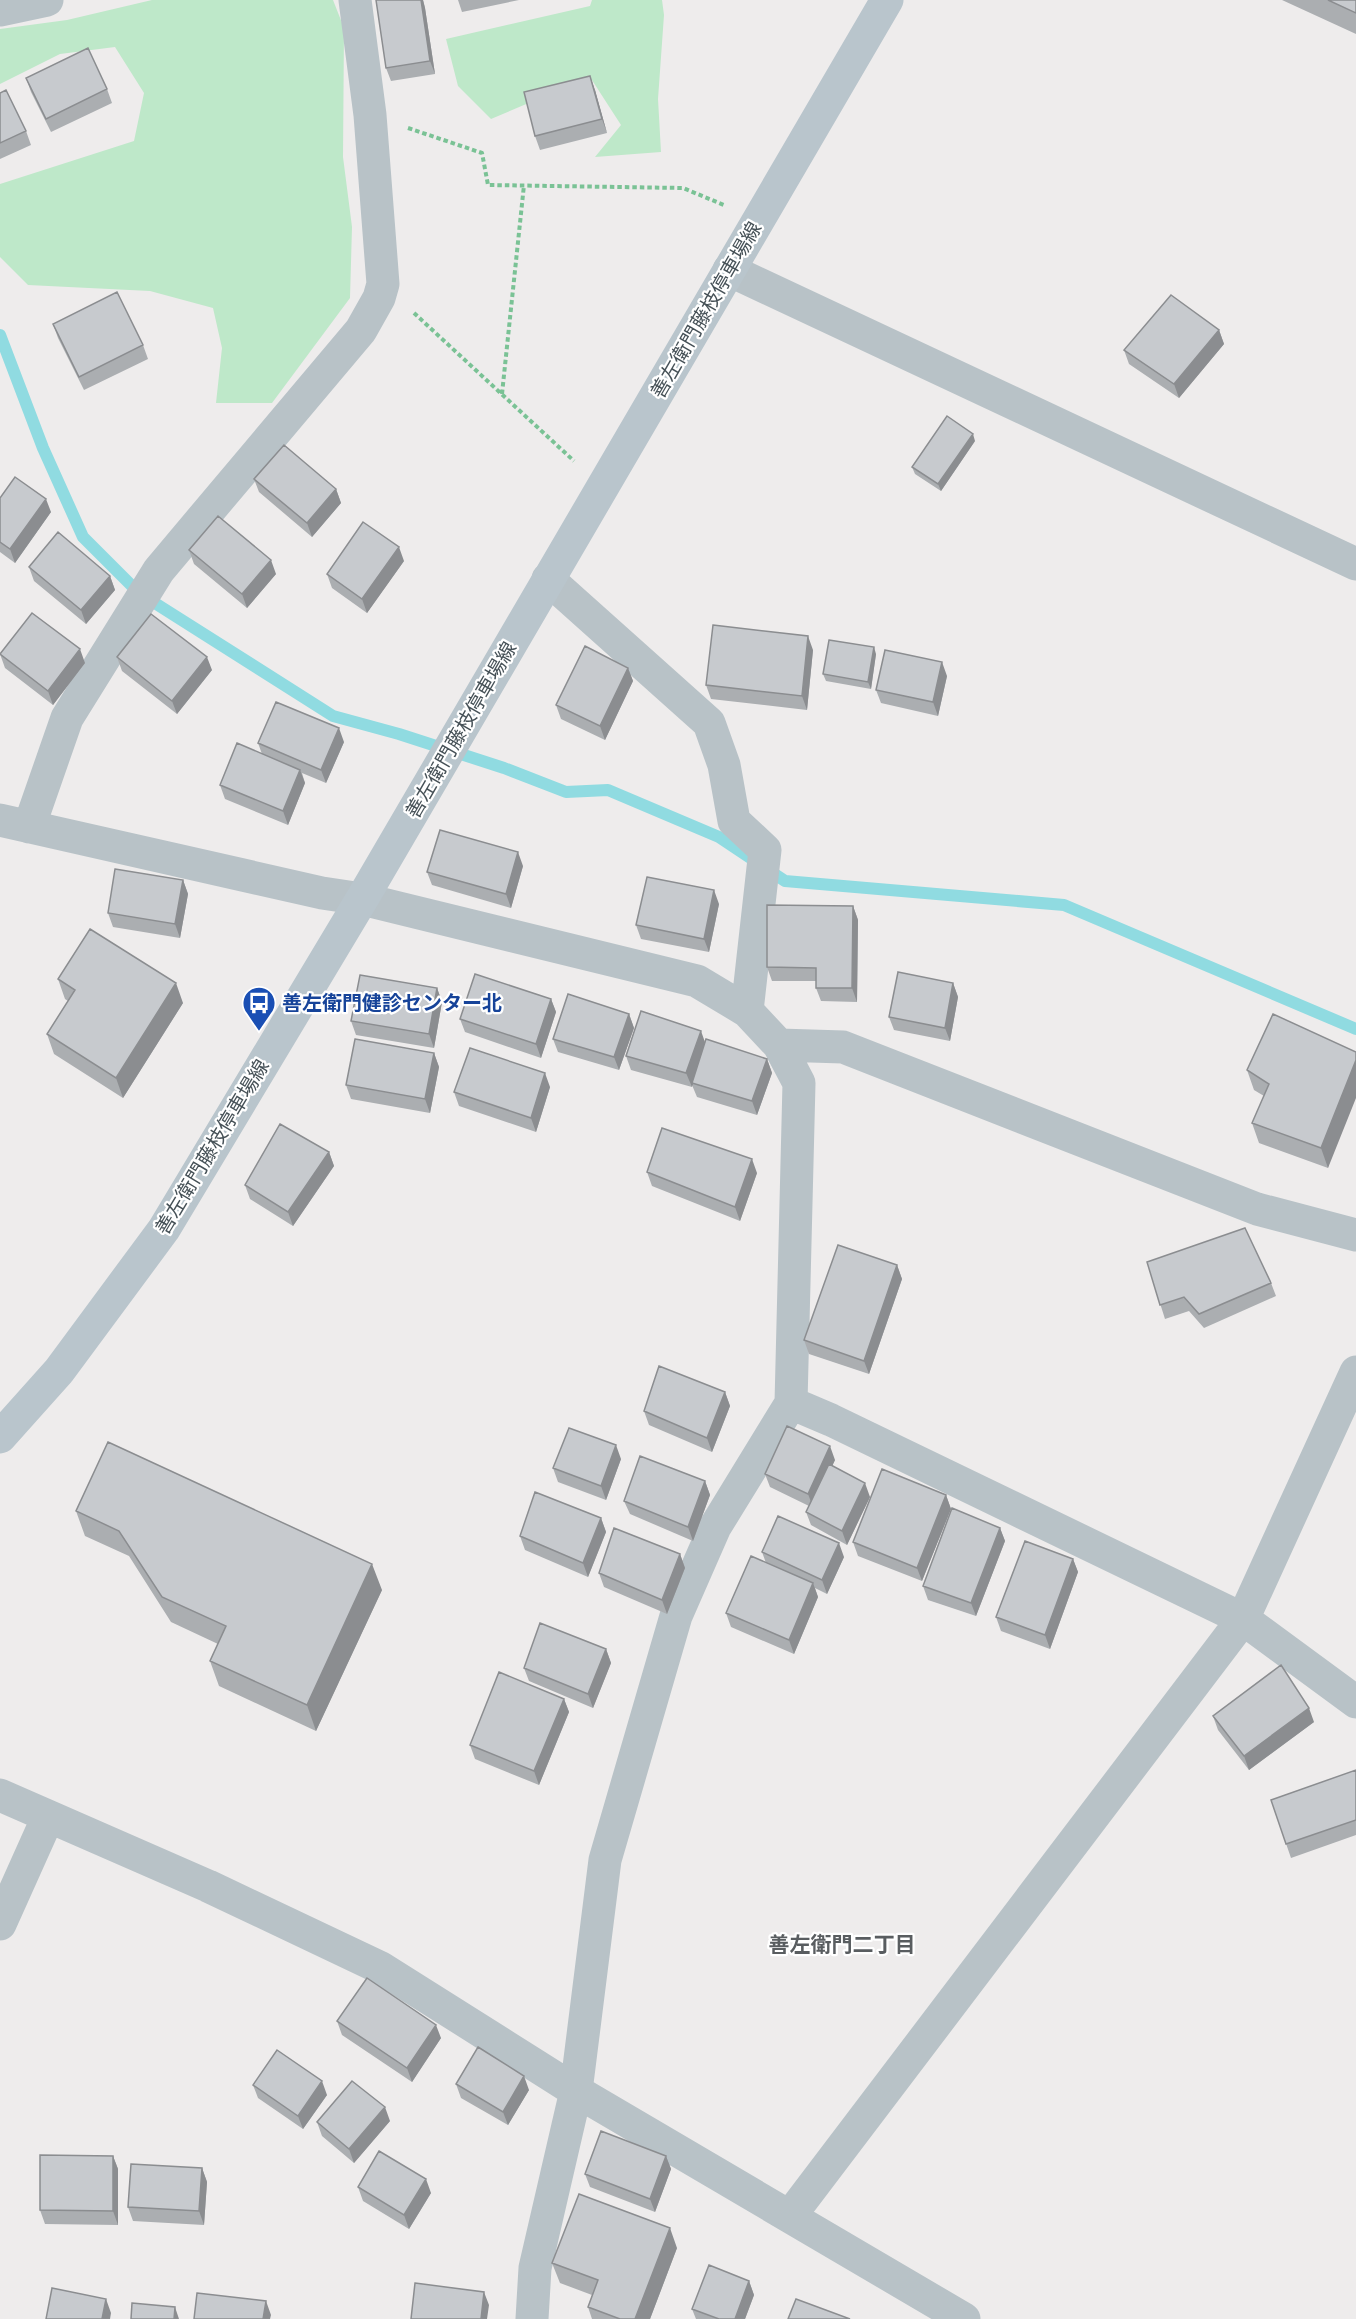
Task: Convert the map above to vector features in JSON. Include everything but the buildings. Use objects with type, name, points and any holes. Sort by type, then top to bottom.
[{"type":"main road","name":"善左衛門藤枝停車場線","points":[[0,1437],[58,1371],[164,1229],[362,899],[887,0]]},
{"type":"street","points":[[0,10],[47,0]]},
{"type":"street","points":[[355,0],[370,115],[383,284],[379,298],[361,330],[159,570],[67,718],[14,823],[322,893],[362,899],[697,981],[747,1011],[779,1046],[799,1083],[791,1403],[715,1527],[676,1616],[605,1860],[576,2091],[535,2268],[531,2319]]},
{"type":"street","points":[[729,270],[1356,564]]},
{"type":"street","points":[[548,579],[709,723],[724,765],[734,821],[765,850],[747,1011]]},
{"type":"street","points":[[779,1046],[843,1047],[1257,1209],[1356,1235]]},
{"type":"street","points":[[790,2216],[1243,1619],[1356,1372]]},
{"type":"street","points":[[791,1403],[831,1420],[1243,1619],[1356,1702]]},
{"type":"street","points":[[0,1795],[208,1886],[381,1968],[576,2091],[964,2319]]},
{"type":"street","points":[[0,1924],[48,1817]]},
{"type":"path","points":[[370,115],[482,153],[489,185],[683,188],[759,219]]},
{"type":"path","points":[[502,394],[524,185]]},
{"type":"path","points":[[383,284],[603,488]]},
{"type":"green space","points":[[152,0],[333,0],[344,28],[343,157],[352,227],[350,298],[272,403],[216,403],[222,348],[213,308],[150,291],[28,285],[0,257],[0,184],[134,141],[144,93],[115,47],[60,54],[0,84],[0,29],[67,20]]},
{"type":"green space","points":[[592,0],[662,0],[664,15],[658,99],[661,152],[595,157],[621,125],[590,77],[491,119],[458,86],[446,39],[590,6]]},
{"type":"waterway","points":[[0,335],[43,448],[83,537],[139,593],[333,716],[399,734],[504,768],[566,792],[608,790],[719,837],[785,881],[1064,905],[1356,1029]]},
{"type":"place","name":"善左衛門健診センター北","points":[[259,1032]]},
{"type":"district","name":"善左衛門二丁目","points":[[842,1945]]}]
